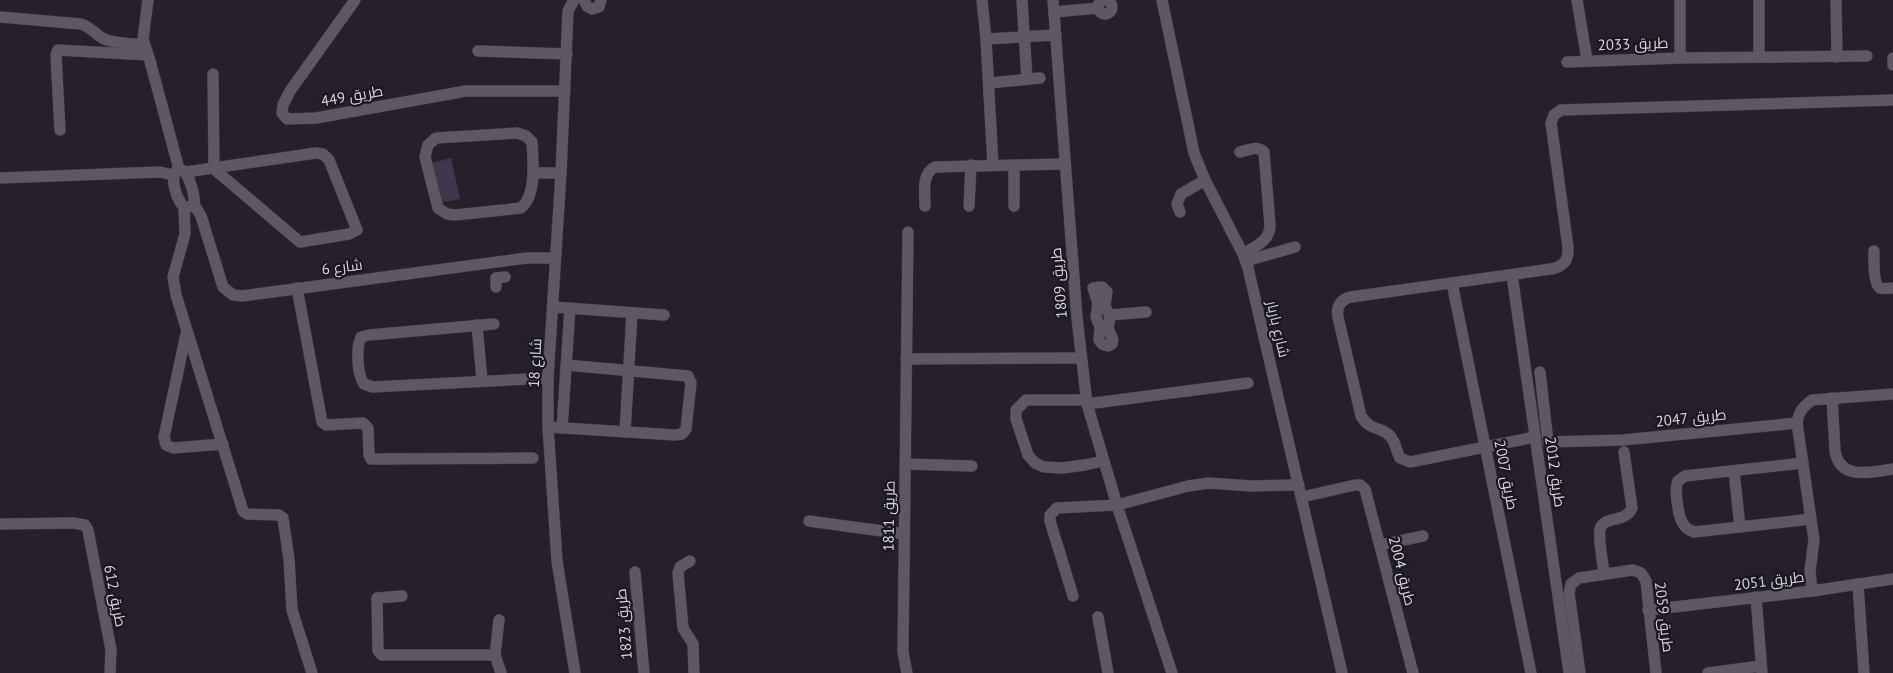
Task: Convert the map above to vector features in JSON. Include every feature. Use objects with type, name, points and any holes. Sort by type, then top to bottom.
[{"type":"street","points":[[148,0],[146,50],[180,172],[191,185],[194,199],[189,205],[185,234],[174,271],[173,283],[186,332],[243,511],[247,514],[279,515],[283,518],[290,559],[292,610],[312,673]]},
{"type":"street","name":"طريق 449","points":[[355,0],[290,91],[283,105],[282,113],[287,119],[316,118],[466,91],[565,91]]},
{"type":"street","points":[[568,0],[574,0]]},
{"type":"street","name":"شارع 18","points":[[574,0],[568,11],[561,173],[548,378],[548,428],[557,561],[575,673]]},
{"type":"street","points":[[568,18],[574,11],[586,3],[592,9],[597,8],[601,0]]},
{"type":"street","points":[[982,0],[993,165]]},
{"type":"street","points":[[1022,0],[1027,79]]},
{"type":"street","name":"شارع باربار","points":[[1162,0],[1191,143],[1205,180],[1245,258],[1342,673]]},
{"type":"street","name":"طريق 2033","points":[[1578,0],[1587,60]]},
{"type":"street","name":"طريق 2033","points":[[1680,0],[1680,58]]},
{"type":"street","points":[[1759,57],[1760,0]]},
{"type":"street","points":[[1836,0],[1836,56]]},
{"type":"street","points":[[1054,6],[1098,4]]},
{"type":"street","name":"طريق 1809","points":[[1054,6],[1076,318],[1087,402],[1103,461],[1172,673]]},
{"type":"street","points":[[0,17],[81,24],[110,41],[146,50]]},
{"type":"street","points":[[986,39],[1056,35]]},
{"type":"street","points":[[60,130],[56,55],[58,50],[146,50]]},
{"type":"street","points":[[478,51],[567,54]]},
{"type":"street","name":"طريق 2033","points":[[1567,62],[1680,58],[1867,56]]},
{"type":"street","points":[[1893,58],[1893,65]]},
{"type":"street","points":[[0,178],[180,172],[214,169],[316,153],[323,154],[329,160],[357,230],[349,234],[300,242],[214,169],[213,74]]},
{"type":"street","points":[[988,82],[1040,78]]},
{"type":"street","points":[[1535,437],[1415,461],[1404,461],[1400,458],[1390,436],[1371,428],[1361,416],[1338,316],[1338,308],[1343,300],[1351,297],[1556,268],[1565,263],[1568,247],[1551,123],[1554,115],[1561,110],[1893,100]]},
{"type":"street","points":[[517,133],[526,136],[532,142],[534,173],[526,204],[522,208],[456,216],[447,214],[438,208],[424,157],[428,145],[436,138],[517,133]]},
{"type":"street","points":[[1240,152],[1257,148],[1264,152],[1270,225],[1270,232],[1266,239],[1245,258]]},
{"type":"street","points":[[925,206],[926,180],[929,170],[938,166],[1064,164]]},
{"type":"street","points":[[1014,165],[1014,206]]},
{"type":"street","points":[[969,206],[970,166]]},
{"type":"street","points":[[180,172],[176,189],[181,203],[189,205]]},
{"type":"street","points":[[534,173],[561,173]]},
{"type":"street","points":[[1180,212],[1177,204],[1181,194],[1205,180]]},
{"type":"street","points":[[176,189],[191,185]]},
{"type":"street","name":"شارع 6","points":[[189,205],[201,216],[225,291],[238,296],[494,262],[555,258]]},
{"type":"street","name":"طريق 1811","points":[[907,673],[903,652],[908,232]]},
{"type":"street","points":[[1245,258],[1295,247]]},
{"type":"street","points":[[1874,251],[1877,285],[1881,288],[1893,288]]},
{"type":"street","points":[[494,262],[499,280]]},
{"type":"street","name":"طريق 2012","points":[[1512,275],[1569,673]]},
{"type":"street","name":"طريق 2007","points":[[1452,283],[1531,673]]},
{"type":"street","points":[[297,288],[322,422],[326,425],[366,424],[371,459],[533,458]]},
{"type":"street","points":[[1088,288],[1102,310],[1104,328]]},
{"type":"street","points":[[553,307],[664,315]]},
{"type":"street","points":[[562,428],[570,308]]},
{"type":"street","points":[[1076,318],[1102,310],[1146,312]]},
{"type":"street","points":[[625,432],[632,313]]},
{"type":"street","points":[[494,324],[361,337],[358,345],[360,379],[364,384],[373,387],[548,378]]},
{"type":"street","points":[[477,325],[482,380]]},
{"type":"street","points":[[186,332],[164,437],[166,445],[173,448],[223,444]]},
{"type":"street","points":[[906,359],[1081,358]]},
{"type":"street","points":[[548,428],[675,435],[682,434],[686,429],[691,383],[690,378],[686,374],[566,365]]},
{"type":"street","name":"طريق 2047","points":[[1540,372],[1548,442],[1623,440],[1797,422]]},
{"type":"street","points":[[1103,461],[1074,467],[1049,468],[1039,466],[1028,455],[1016,419],[1016,410],[1026,400],[1087,402],[1248,383]]},
{"type":"street","points":[[1812,591],[1810,571],[1814,546],[1797,422],[1798,412],[1812,400],[1893,394]]},
{"type":"street","points":[[1832,398],[1835,451],[1838,461],[1842,466],[1851,472],[1857,473],[1893,469]]},
{"type":"street","points":[[1604,574],[1600,535],[1601,527],[1606,522],[1624,517],[1632,508],[1624,452]]},
{"type":"street","points":[[1803,463],[1685,476],[1678,481],[1676,489],[1682,521],[1690,530],[1698,532],[1811,518]]},
{"type":"street","points":[[905,464],[972,466]]},
{"type":"street","points":[[1734,471],[1740,527]]},
{"type":"street","points":[[1072,596],[1050,521],[1050,515],[1054,510],[1060,508],[1118,505],[1188,486],[1204,484],[1299,485]]},
{"type":"street","name":"طريق 2004","points":[[1302,497],[1354,485],[1360,485],[1367,491],[1412,673]]},
{"type":"street","points":[[809,521],[904,534]]},
{"type":"street","name":"طريق 612","points":[[0,524],[73,523],[85,525],[88,530],[111,650],[110,673]]},
{"type":"street","points":[[1380,545],[1423,536]]},
{"type":"street","points":[[690,561],[680,567],[678,573],[682,628],[693,644],[694,673]]},
{"type":"street","name":"طريق 2059","points":[[1580,673],[1571,584],[1579,578],[1633,570],[1642,573],[1646,582],[1656,673]]},
{"type":"street","name":"طريق 1823","points":[[635,572],[644,673]]},
{"type":"street","name":"طريق 2051","points":[[1648,610],[1812,591],[1893,579]]},
{"type":"street","points":[[1858,584],[1864,673]]},
{"type":"street","points":[[402,596],[377,598],[378,651],[382,655],[495,655]]},
{"type":"street","points":[[1708,673],[1761,670],[1756,597]]},
{"type":"street","points":[[1098,617],[1108,673]]},
{"type":"street","points":[[499,620],[495,655],[502,673]]},
{"type":"shaded area","points":[[451,158],[460,199],[439,203],[432,163]]}]
